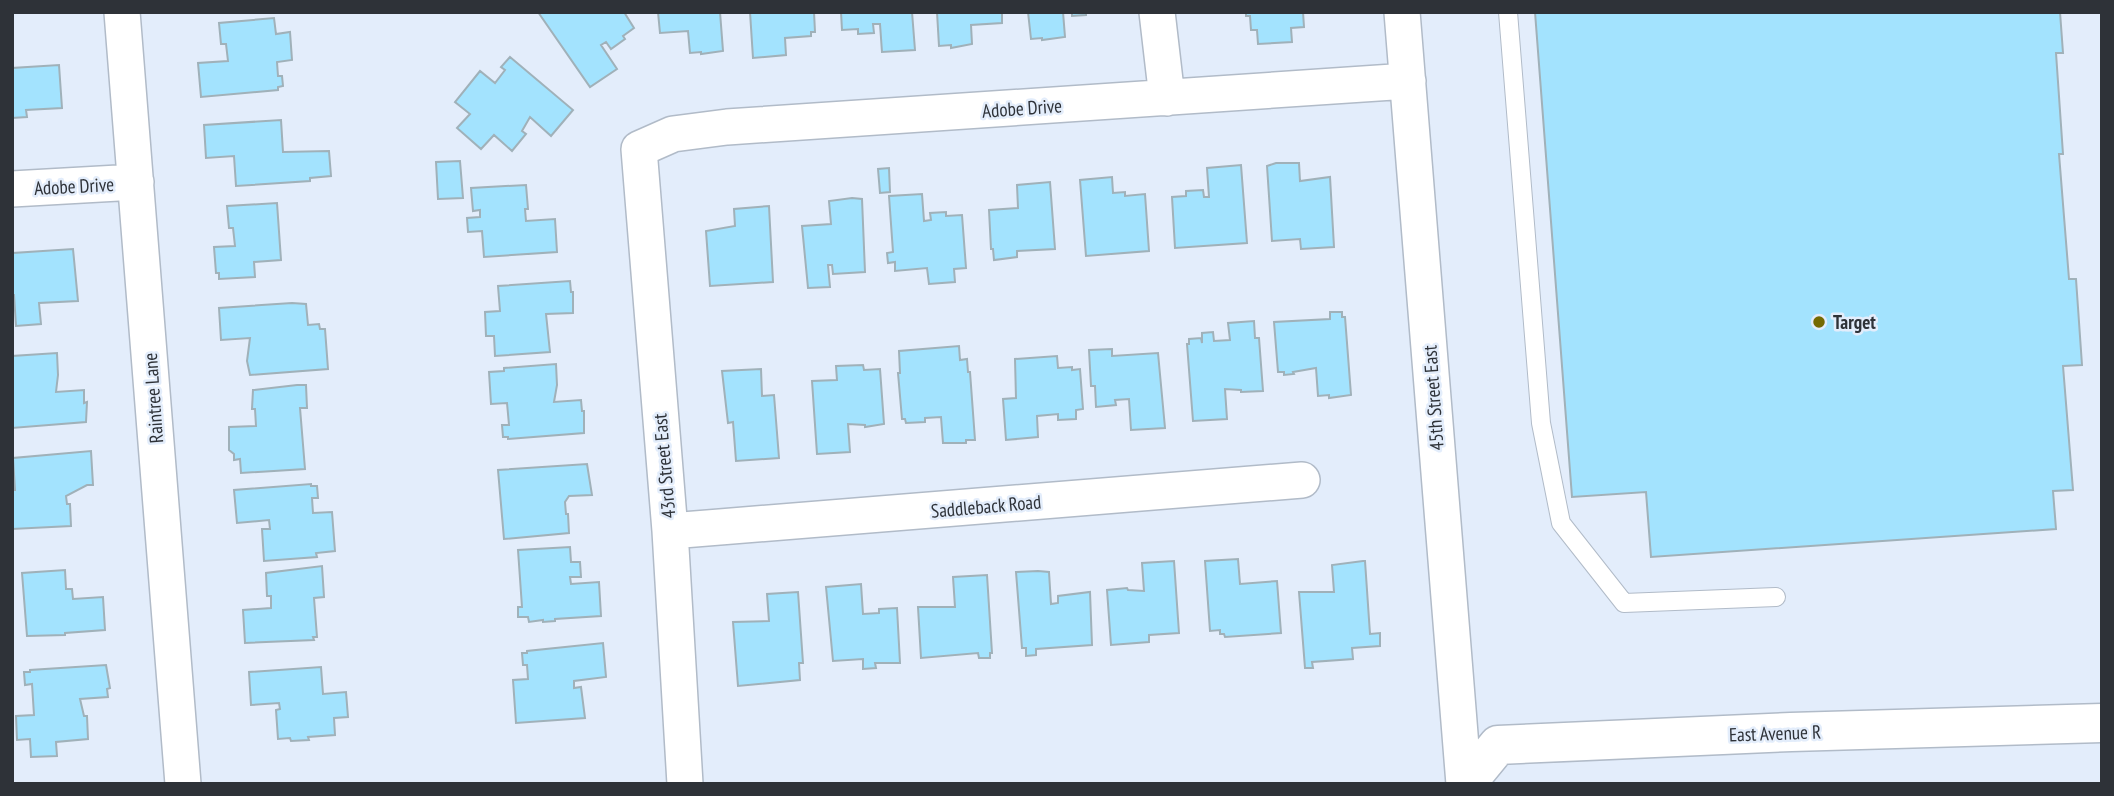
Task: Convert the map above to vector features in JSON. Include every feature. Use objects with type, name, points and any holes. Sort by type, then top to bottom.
[{"type":"main road","name":"East Avenue R","points":[[1465,784],[1499,745],[1791,732],[2102,723]]},
{"type":"street","name":"Raintree Lane","points":[[122,12],[183,784]]},
{"type":"street","points":[[1157,12],[1167,98]]},
{"type":"street","name":"45th Street East","points":[[1402,12],[1465,784]]},
{"type":"street","name":"Adobe Drive","points":[[639,149],[673,134],[727,128],[1408,81]]},
{"type":"street","name":"43rd Street East","points":[[639,149],[670,531],[685,784]]},
{"type":"street","name":"Adobe Drive","points":[[12,189],[136,182]]},
{"type":"street","name":"Saddleback Road","points":[[670,531],[1302,480]]},
{"type":"lane","points":[[1508,12],[1541,423],[1561,523],[1624,603],[1776,597]]},
{"type":"building","points":[[538,12],[624,12],[634,28],[611,49],[606,42],[601,45],[617,69],[590,87]]},
{"type":"building","points":[[658,12],[720,12],[723,51],[690,53],[688,31],[660,33]]},
{"type":"building","points":[[750,12],[814,12],[815,32],[811,32],[811,36],[785,38],[786,55],[753,58]]},
{"type":"building","points":[[841,12],[912,12],[915,50],[882,52],[880,24],[873,24],[874,33],[858,34],[858,29],[842,30]]},
{"type":"building","points":[[937,12],[1002,12],[1002,23],[971,25],[972,44],[951,48],[951,45],[939,46]]},
{"type":"building","points":[[1028,12],[1063,12],[1065,37],[1031,39]]},
{"type":"building","points":[[1072,12],[1086,12],[1086,15],[1072,16]]},
{"type":"building","points":[[1246,12],[1303,12],[1304,27],[1291,28],[1292,42],[1258,44],[1257,30],[1251,30],[1250,16],[1246,16]]},
{"type":"building","name":"Target","points":[[1535,12],[2060,12],[2063,53],[2056,53],[2063,154],[2059,154],[2069,279],[2076,279],[2082,365],[2063,366],[2073,490],[2053,491],[2056,529],[1651,557],[1646,492],[1572,497]]},
{"type":"building","points":[[274,18],[276,34],[290,32],[292,60],[277,62],[278,76],[282,76],[283,86],[278,87],[278,90],[201,97],[198,63],[228,61],[226,44],[221,44],[219,23]]},
{"type":"building","points":[[510,57],[573,110],[551,136],[530,117],[522,131],[526,134],[512,151],[494,135],[481,149],[457,128],[470,114],[455,102],[480,71],[495,83],[505,70],[501,67]]},
{"type":"building","points":[[59,65],[62,108],[26,110],[27,117],[12,118],[12,68]]},
{"type":"building","points":[[281,120],[283,152],[329,151],[331,176],[310,178],[310,181],[236,186],[234,156],[206,158],[204,125]]},
{"type":"building","points":[[460,161],[463,198],[438,199],[436,162]]},
{"type":"building","points":[[1276,163],[1299,163],[1300,181],[1330,177],[1334,247],[1301,249],[1300,239],[1272,241],[1267,166]]},
{"type":"building","points":[[1241,165],[1247,243],[1175,248],[1172,197],[1186,196],[1186,191],[1203,190],[1204,197],[1209,197],[1207,168]]},
{"type":"building","points":[[889,168],[890,192],[880,193],[878,169]]},
{"type":"building","points":[[1112,177],[1113,193],[1125,192],[1125,196],[1145,194],[1149,251],[1086,256],[1080,180]]},
{"type":"building","points":[[1050,182],[1055,249],[1017,251],[1017,257],[994,260],[989,210],[1018,208],[1017,185]]},
{"type":"building","points":[[526,185],[526,221],[555,219],[557,252],[484,257],[482,231],[468,232],[467,218],[480,217],[480,210],[473,211],[471,188]]},
{"type":"building","points":[[922,194],[924,221],[931,220],[930,213],[962,215],[966,268],[954,269],[955,282],[929,284],[927,268],[895,271],[895,262],[888,263],[887,253],[893,252],[889,196]]},
{"type":"building","points":[[862,199],[865,272],[833,274],[832,265],[828,265],[830,287],[808,288],[802,226],[831,224],[829,201]]},
{"type":"building","points":[[277,203],[281,260],[254,262],[255,277],[219,279],[214,247],[235,246],[233,228],[229,228],[227,206]]},
{"type":"building","points":[[769,206],[773,282],[710,286],[706,231],[735,226],[734,209]]},
{"type":"building","points":[[73,249],[78,301],[39,303],[41,324],[16,326],[12,295],[13,253]]},
{"type":"building","points":[[570,281],[573,313],[546,314],[550,352],[495,356],[494,336],[486,336],[485,312],[500,311],[498,286]]},
{"type":"building","points":[[306,304],[308,325],[319,324],[320,329],[325,329],[328,369],[250,375],[247,361],[250,338],[221,340],[219,308]]},
{"type":"building","points":[[1330,312],[1342,312],[1342,317],[1345,317],[1351,395],[1329,398],[1329,395],[1318,396],[1316,368],[1293,372],[1294,374],[1284,375],[1284,372],[1278,372],[1274,322],[1330,319]]},
{"type":"building","points":[[1254,321],[1255,338],[1259,338],[1263,391],[1241,392],[1225,389],[1227,419],[1193,421],[1187,344],[1189,339],[1201,338],[1202,343],[1202,333],[1213,332],[1214,341],[1230,340],[1228,323]]},
{"type":"building","points":[[959,346],[960,360],[967,359],[970,372],[975,440],[966,440],[966,443],[943,443],[941,417],[925,418],[925,422],[906,423],[905,419],[902,419],[899,351]]},
{"type":"building","points":[[1112,349],[1112,356],[1158,353],[1165,428],[1131,430],[1129,399],[1115,400],[1116,405],[1096,407],[1095,386],[1091,386],[1089,350]]},
{"type":"building","points":[[57,353],[56,392],[84,390],[84,403],[87,402],[86,422],[12,428],[12,356]]},
{"type":"building","points":[[1057,356],[1058,368],[1080,369],[1083,409],[1076,410],[1076,419],[1058,420],[1058,414],[1037,416],[1038,437],[1006,440],[1003,399],[1016,398],[1015,359]]},
{"type":"building","points":[[556,364],[557,385],[554,402],[581,400],[584,433],[508,439],[503,437],[502,425],[509,425],[507,403],[491,404],[489,372],[504,371],[504,368]]},
{"type":"building","points":[[863,365],[864,370],[880,369],[884,424],[865,427],[848,424],[850,452],[817,454],[812,381],[837,380],[836,366]]},
{"type":"building","points":[[761,369],[762,396],[774,395],[779,458],[736,461],[733,422],[728,423],[722,371]]},
{"type":"building","points":[[306,385],[307,408],[300,408],[305,469],[241,473],[240,459],[234,460],[234,454],[229,450],[229,427],[256,426],[255,409],[252,409],[253,390]]},
{"type":"building","points":[[91,451],[93,485],[87,485],[66,496],[67,504],[70,504],[71,526],[12,529],[12,490],[15,490],[13,458]]},
{"type":"building","points":[[587,464],[592,495],[569,496],[565,502],[569,533],[504,539],[498,470]]},
{"type":"building","points":[[311,484],[317,486],[318,498],[312,498],[313,513],[332,512],[335,551],[316,553],[317,557],[264,561],[262,529],[270,529],[269,520],[237,523],[234,490]]},
{"type":"building","points":[[570,547],[571,562],[580,562],[581,577],[570,577],[571,584],[599,582],[601,616],[543,622],[529,622],[528,617],[518,617],[518,607],[522,607],[518,550]]},
{"type":"building","points":[[1238,559],[1240,584],[1277,581],[1281,633],[1225,637],[1220,634],[1220,630],[1210,631],[1205,561]]},
{"type":"building","points":[[1174,561],[1179,633],[1149,635],[1149,642],[1111,645],[1107,590],[1127,588],[1144,591],[1142,563]]},
{"type":"building","points":[[1365,561],[1370,634],[1380,633],[1380,646],[1352,648],[1353,659],[1312,662],[1313,668],[1305,668],[1299,592],[1334,592],[1332,565]]},
{"type":"building","points":[[322,566],[324,597],[314,598],[317,637],[313,637],[314,640],[245,643],[243,610],[271,608],[271,596],[267,596],[266,573]]},
{"type":"building","points":[[65,570],[66,589],[72,589],[73,599],[103,597],[105,630],[27,636],[22,573]]},
{"type":"building","points":[[1016,572],[1049,572],[1051,604],[1058,603],[1058,596],[1090,592],[1092,645],[1036,649],[1036,655],[1026,656],[1026,648],[1022,648]]},
{"type":"building","points":[[987,575],[992,653],[990,658],[979,658],[978,653],[921,658],[918,607],[955,607],[953,577]]},
{"type":"building","points":[[861,584],[863,614],[879,613],[879,609],[897,608],[900,663],[875,663],[876,668],[863,669],[863,659],[833,661],[826,587]]},
{"type":"building","points":[[798,592],[803,663],[799,663],[800,680],[738,686],[733,622],[769,621],[767,594]]},
{"type":"building","points":[[603,643],[606,677],[574,681],[574,688],[581,687],[585,718],[516,723],[513,680],[528,679],[527,665],[523,665],[522,653]]},
{"type":"building","points":[[106,665],[110,688],[107,689],[108,697],[80,699],[84,716],[87,716],[88,739],[56,742],[57,756],[31,757],[30,739],[17,740],[16,716],[34,715],[32,684],[25,685],[24,672]]},
{"type":"building","points":[[321,667],[323,694],[346,692],[348,717],[334,718],[335,735],[308,737],[309,740],[278,739],[276,710],[280,709],[279,703],[251,705],[249,672]]},
{"type":"place","name":"Target","points":[[1819,322]]}]
